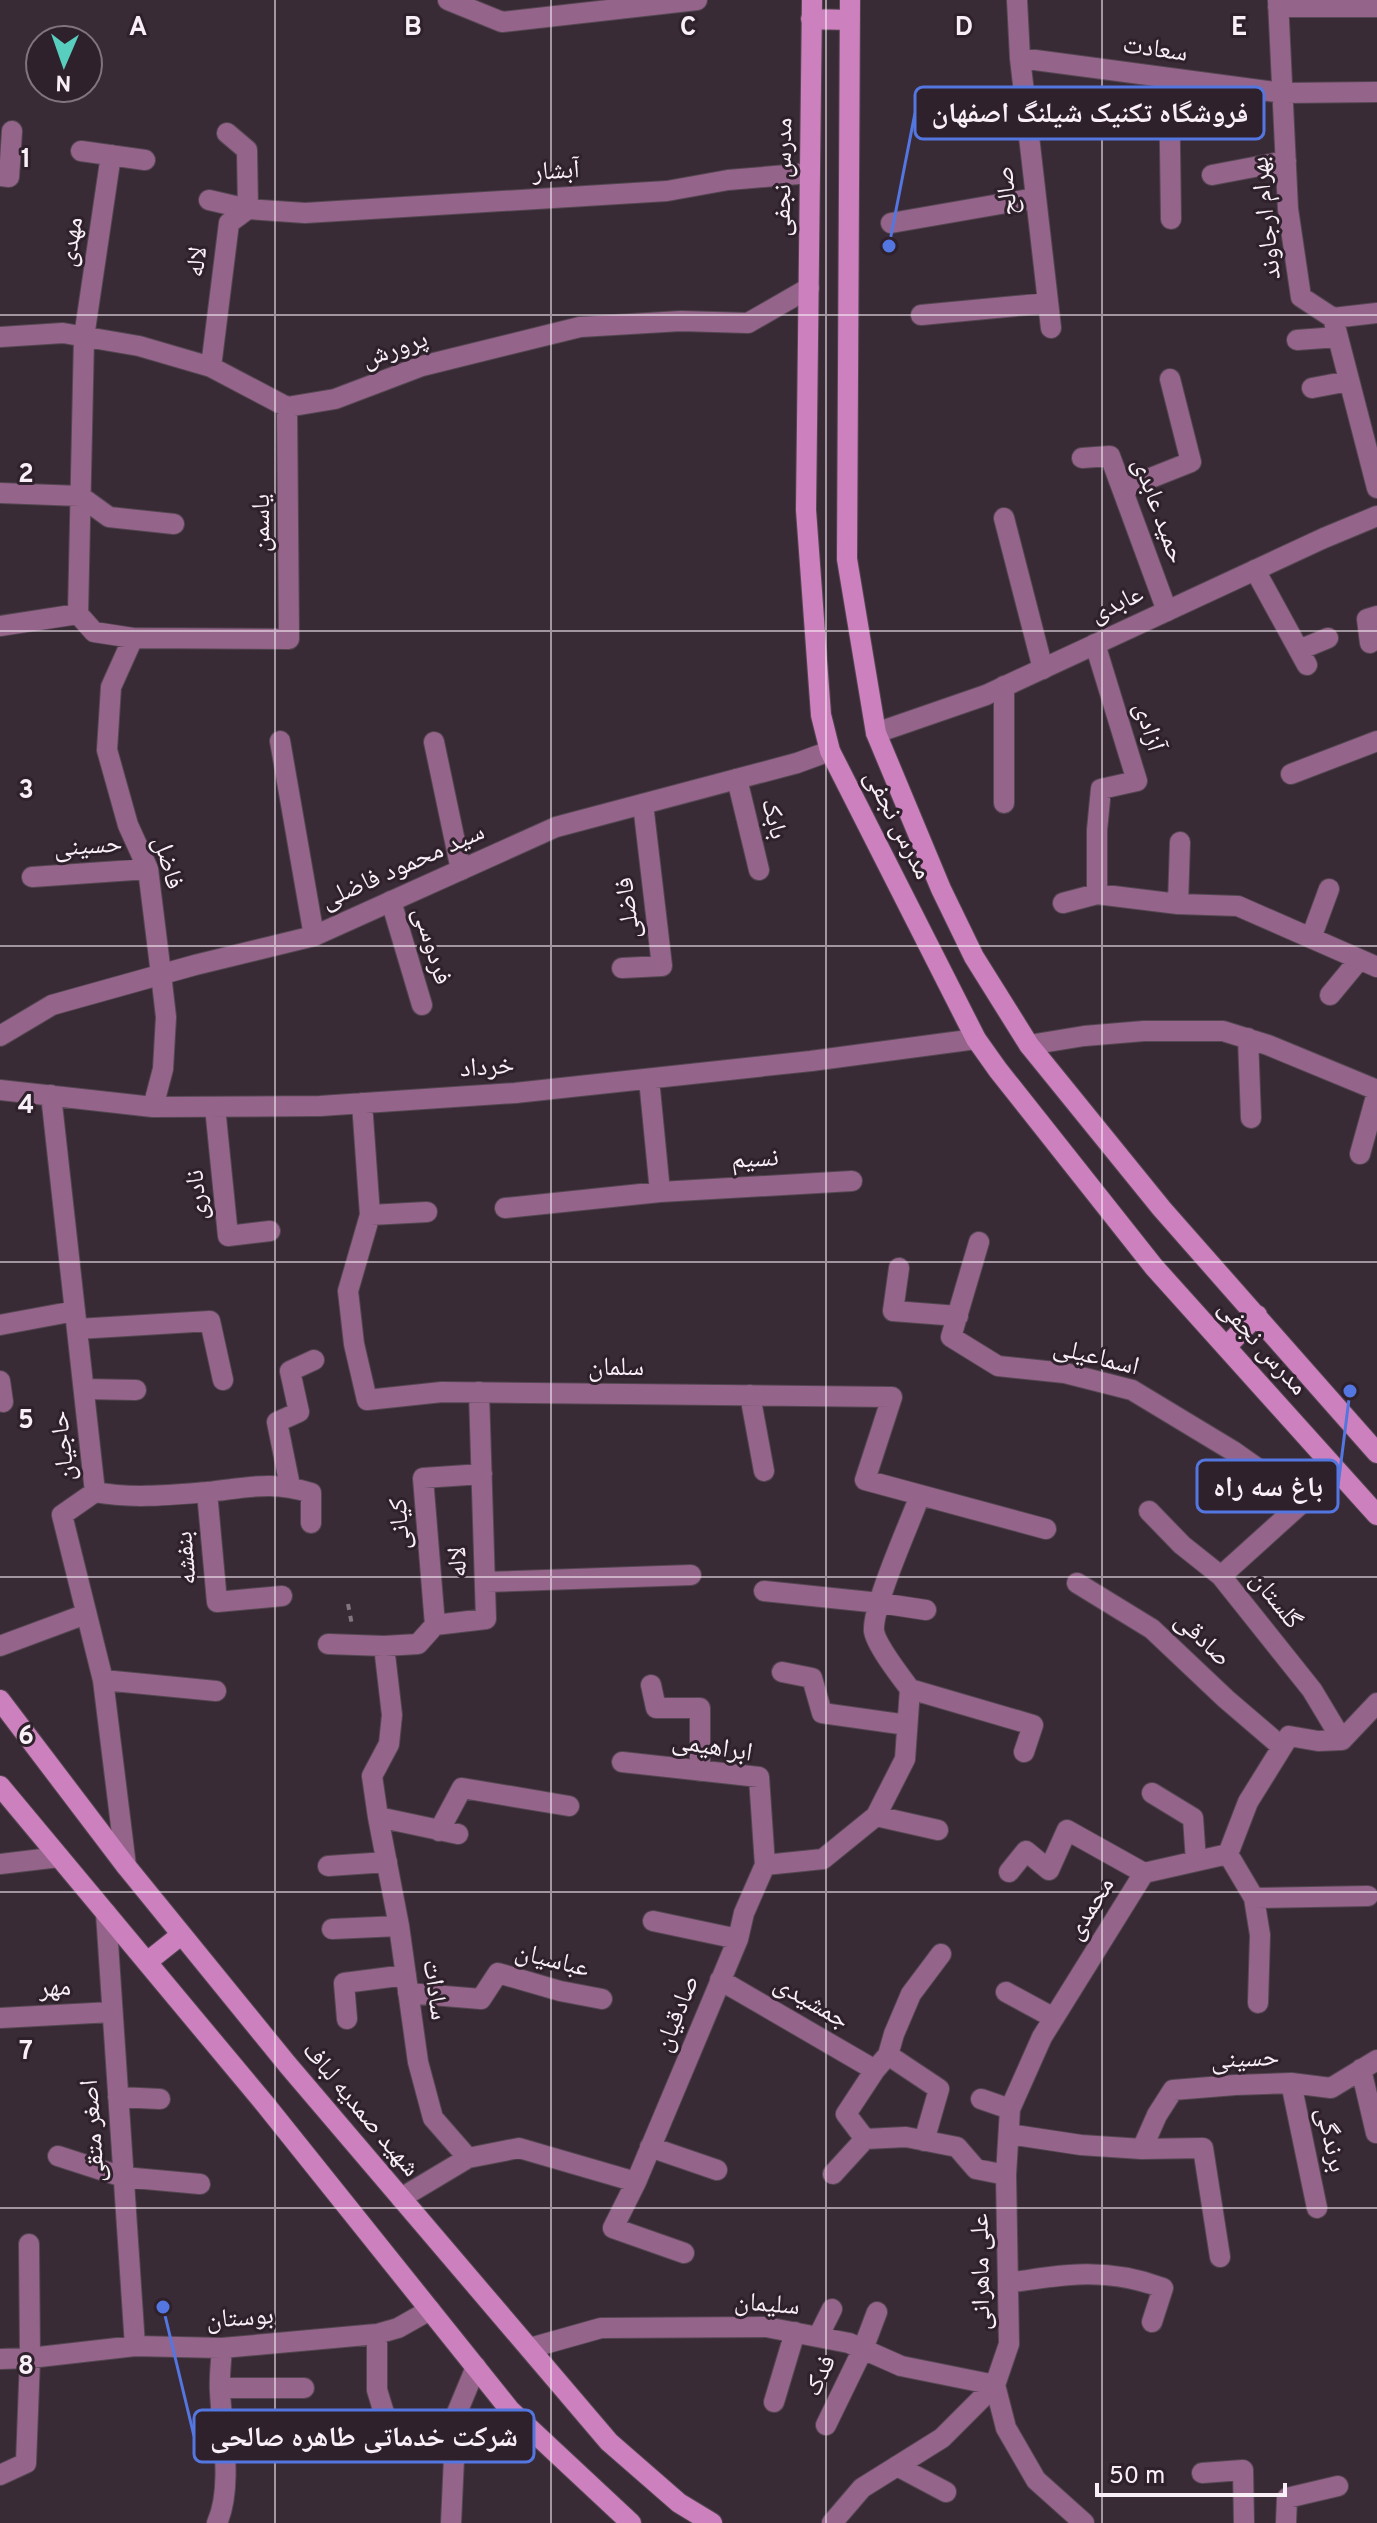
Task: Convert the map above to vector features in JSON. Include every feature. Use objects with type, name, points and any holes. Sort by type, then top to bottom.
[{"type":"main road","points":[[812,9],[850,10]]},
{"type":"main road","name":"مدرس نجفی","points":[[812,9],[806,510],[821,715],[830,751],[976,1039],[1154,1267],[1377,1515]]},
{"type":"main road","name":"مدرس نجفی","points":[[850,10],[847,559],[876,733],[941,889],[974,957],[1029,1045],[1162,1209],[1377,1453]]},
{"type":"main road","points":[[1226,1347],[1257,1315]]},
{"type":"main road","name":"شهید صمدیه لباف","points":[[0,1700],[181,1935],[609,2442],[679,2503],[712,2523]]},
{"type":"main road","points":[[0,1786],[265,2104],[510,2410],[631,2523]]},
{"type":"main road","points":[[147,1962],[181,1935]]},
{"type":"street","points":[[448,0],[502,22],[697,0]]},
{"type":"street","name":"صالح","points":[[1017,0],[1020,58],[1051,328]]},
{"type":"street","points":[[1278,3],[1377,7]]},
{"type":"street","name":"بهرام ارجاوند","points":[[1278,3],[1288,209],[1301,297],[1335,327]]},
{"type":"street","name":"سعادت","points":[[1020,58],[1283,93]]},
{"type":"street","points":[[1169,78],[1171,219]]},
{"type":"street","points":[[1283,93],[1377,92]]},
{"type":"street","points":[[0,176],[9,177],[12,131]]},
{"type":"street","points":[[227,133],[247,150],[248,209]]},
{"type":"street","points":[[81,151],[145,160]]},
{"type":"street","name":"مهدی","points":[[78,614],[84,337],[111,155]]},
{"type":"street","points":[[1212,175],[1286,161]]},
{"type":"street","name":"آبشار","points":[[209,200],[248,209],[305,213],[667,191],[728,180],[810,173]]},
{"type":"street","points":[[891,223],[1035,198]]},
{"type":"street","name":"لاله","points":[[211,367],[229,223],[248,209]]},
{"type":"street","name":"پرورش","points":[[287,407],[335,399],[422,366],[580,327],[681,321],[748,323],[809,288]]},
{"type":"street","points":[[921,315],[1048,303]]},
{"type":"street","points":[[1297,340],[1377,313]]},
{"type":"street","points":[[1335,327],[1377,488]]},
{"type":"street","points":[[0,337],[63,333],[139,346],[211,367],[287,407]]},
{"type":"street","points":[[1123,489],[1191,462],[1170,379]]},
{"type":"street","points":[[1312,388],[1349,381]]},
{"type":"street","name":"یاسمن","points":[[133,638],[289,639],[287,407]]},
{"type":"street","name":"حمید عابدی","points":[[1082,458],[1110,456],[1167,611]]},
{"type":"street","points":[[0,493],[80,496],[109,517],[174,524]]},
{"type":"street","name":"عابدی","points":[[876,733],[1004,686],[1377,516]]},
{"type":"street","points":[[1004,518],[1043,669]]},
{"type":"street","points":[[1255,570],[1303,657],[1328,638]]},
{"type":"street","points":[[0,626],[78,614],[94,632],[133,638]]},
{"type":"street","points":[[1370,643],[1367,619],[1377,616]]},
{"type":"street","name":"فاضل","points":[[133,638],[111,687],[107,750],[128,825],[148,869],[166,1017],[163,1069],[153,1107]]},
{"type":"street","name":"آزادی","points":[[1095,644],[1137,781],[1101,789],[1097,830],[1097,894]]},
{"type":"street","points":[[1004,686],[1004,803]]},
{"type":"street","points":[[280,741],[314,936]]},
{"type":"street","points":[[1291,774],[1377,741]]},
{"type":"street","points":[[434,742],[461,870]]},
{"type":"street","name":"سید محمود فاضلی","points":[[0,1036],[52,1005],[314,936],[556,827],[797,763],[830,751]]},
{"type":"street","name":"بابک","points":[[737,779],[759,870]]},
{"type":"street","name":"فاضلی","points":[[622,968],[662,966],[643,804]]},
{"type":"street","points":[[1178,904],[1180,842]]},
{"type":"street","name":"حسینی","points":[[32,877],[148,869]]},
{"type":"street","points":[[1311,938],[1329,889]]},
{"type":"street","points":[[1063,903],[1097,894],[1178,904],[1238,906],[1368,964],[1330,995]]},
{"type":"street","name":"فردوسی","points":[[391,901],[422,1005]]},
{"type":"street","points":[[1029,1045],[1144,1031],[1223,1031],[1248,1038],[1377,1092],[1360,1154]]},
{"type":"street","points":[[1248,1038],[1251,1118]]},
{"type":"street","name":"خرداد","points":[[0,1090],[153,1107],[320,1106],[515,1093],[811,1061],[976,1039]]},
{"type":"street","points":[[649,1079],[660,1192]]},
{"type":"street","name":"حاجیان","points":[[51,1095],[95,1492],[62,1515],[103,1680],[126,1866]]},
{"type":"street","name":"سلمان","points":[[362,1103],[370,1215],[348,1291],[354,1344],[367,1400],[442,1392],[892,1397],[865,1480],[1046,1529]]},
{"type":"street","name":"نادری","points":[[215,1107],[228,1236],[270,1231]]},
{"type":"street","name":"نسیم","points":[[505,1208],[660,1192],[852,1181]]},
{"type":"street","points":[[370,1215],[427,1212]]},
{"type":"street","points":[[899,1268],[893,1311],[958,1316],[979,1242]]},
{"type":"street","name":"اسماعیلی","points":[[958,1316],[951,1337],[998,1366],[1065,1373],[1132,1390],[1233,1451],[1304,1501],[1221,1576]]},
{"type":"street","points":[[0,1325],[76,1320],[210,1321],[223,1380]]},
{"type":"street","points":[[290,1486],[277,1422],[299,1412],[290,1371],[314,1360]]},
{"type":"street","points":[[0,1381],[3,1402]]},
{"type":"street","points":[[84,1389],[136,1390]]},
{"type":"street","name":"لاله","points":[[328,1644],[418,1644],[435,1625],[486,1619],[479,1392]]},
{"type":"street","points":[[750,1395],[764,1471]]},
{"type":"street","name":"کیانی","points":[[435,1625],[423,1478],[482,1474]]},
{"type":"street","points":[[95,1492],[119,1496],[207,1492],[258,1485],[290,1486],[311,1493],[311,1523]]},
{"type":"street","name":"بنفشه","points":[[207,1492],[217,1602],[282,1596]]},
{"type":"street","points":[[920,1495],[880,1603],[874,1632],[890,1662],[910,1689],[1033,1725],[1024,1752]]},
{"type":"street","name":"گلستان","points":[[1149,1511],[1182,1545],[1221,1576],[1312,1690],[1342,1740]]},
{"type":"street","points":[[485,1582],[691,1575]]},
{"type":"street","name":"صادقی","points":[[1077,1583],[1152,1629],[1282,1747]]},
{"type":"street","points":[[764,1591],[926,1610]]},
{"type":"street","points":[[0,1646],[86,1614]]},
{"type":"street","name":"سادات","points":[[384,1646],[392,1715],[389,1744],[372,1776],[399,1926],[418,2062],[433,2118],[468,2158]]},
{"type":"street","points":[[782,1672],[812,1678],[822,1713],[907,1725]]},
{"type":"street","points":[[103,1680],[216,1691]]},
{"type":"street","points":[[651,1685],[656,1708],[700,1708],[700,1771]]},
{"type":"street","points":[[765,1865],[823,1859],[876,1816],[905,1759],[910,1689]]},
{"type":"street","points":[[1258,2003],[1260,1935],[1254,1898],[1228,1854],[1248,1802],[1289,1736],[1318,1741],[1342,1740],[1377,1703]]},
{"type":"street","name":"ابراهیمی","points":[[622,1762],[759,1777],[765,1865]]},
{"type":"street","points":[[378,1817],[448,1832],[462,1788],[569,1806]]},
{"type":"street","points":[[1152,1793],[1193,1818],[1196,1861]]},
{"type":"street","points":[[876,1816],[938,1830]]},
{"type":"street","points":[[1009,1872],[1026,1851],[1049,1870],[1067,1830],[1144,1873]]},
{"type":"street","name":"محمدی","points":[[1009,2134],[1010,2109],[1042,2037],[1144,1873],[1228,1854]]},
{"type":"street","points":[[0,1864],[59,1857]]},
{"type":"street","points":[[328,1866],[387,1862]]},
{"type":"street","name":"صادقیان","points":[[684,2253],[613,2228],[636,2182],[738,1939],[744,1913],[765,1865]]},
{"type":"street","points":[[1254,1898],[1368,1896]]},
{"type":"street","name":"اصغر متقی","points":[[106,1913],[135,2346]]},
{"type":"street","points":[[653,1921],[738,1939]]},
{"type":"street","points":[[332,1929],[399,1926]]},
{"type":"street","points":[[865,2139],[846,2114],[882,2063],[911,1994],[941,1954]]},
{"type":"street","name":"عباسیان","points":[[407,1984],[481,1999],[498,1973],[560,1991],[602,1999]]},
{"type":"street","name":"جمشیدی","points":[[720,1980],[939,2089],[924,2141]]},
{"type":"street","points":[[347,2019],[344,1983],[407,1984]]},
{"type":"street","points":[[1006,1992],[1054,2018]]},
{"type":"street","name":"مهر","points":[[0,2018],[112,2012]]},
{"type":"street","points":[[1369,2064],[1376,2133]]},
{"type":"street","name":"حسینی","points":[[1142,2149],[1157,2115],[1173,2090],[1291,2083],[1331,2088],[1369,2064]]},
{"type":"street","name":"برندگی","points":[[1291,2083],[1317,2208]]},
{"type":"street","points":[[118,2097],[160,2099]]},
{"type":"street","points":[[981,2099],[1010,2109]]},
{"type":"street","points":[[1009,2134],[1081,2145],[1142,2149],[1203,2148],[1220,2257]]},
{"type":"street","name":"علی ماهرانی","points":[[832,2523],[862,2488],[942,2438],[995,2385],[1009,2344],[1006,2175],[1009,2134]]},
{"type":"street","points":[[833,2174],[865,2139],[906,2137],[957,2147],[976,2169],[1006,2175]]},
{"type":"street","points":[[650,2147],[717,2170]]},
{"type":"street","points":[[401,2198],[468,2158],[519,2148],[636,2182]]},
{"type":"street","points":[[58,2156],[123,2177],[200,2184]]},
{"type":"street","points":[[0,2475],[26,2463],[30,2358],[29,2244]]},
{"type":"street","points":[[1008,2283],[1076,2273],[1137,2278],[1163,2288],[1152,2322]]},
{"type":"street","points":[[818,2337],[832,2309]]},
{"type":"street","name":"بوستان","points":[[0,2359],[135,2346],[222,2348],[377,2334],[398,2328],[430,2310]]},
{"type":"street","name":"فدک","points":[[826,2425],[863,2349],[877,2312]]},
{"type":"street","name":"سلیمان","points":[[530,2348],[601,2328],[766,2327],[849,2343],[901,2366],[995,2385]]},
{"type":"street","points":[[774,2402],[795,2332]]},
{"type":"street","points":[[345,2444],[392,2439],[377,2390],[377,2334]]},
{"type":"street","points":[[217,2523],[224,2508],[220,2388],[222,2348]]},
{"type":"street","points":[[451,2523],[456,2415],[476,2367]]},
{"type":"street","points":[[995,2385],[1006,2428],[1036,2480],[1084,2523]]},
{"type":"street","points":[[220,2388],[304,2388]]},
{"type":"street","points":[[897,2466],[946,2492]]},
{"type":"street","points":[[1202,2473],[1243,2470],[1244,2523]]},
{"type":"street","points":[[1286,2523],[1287,2498],[1338,2486]]},
{"type":"place","name":"فروشگاه تکنیک شیلنگ اصفهان","points":[[889,246]]},
{"type":"place","name":"باغ سه راه","points":[[1350,1391]]},
{"type":"place","name":"شرکت خدماتی طاهره صالحی","points":[[163,2307]]}]
